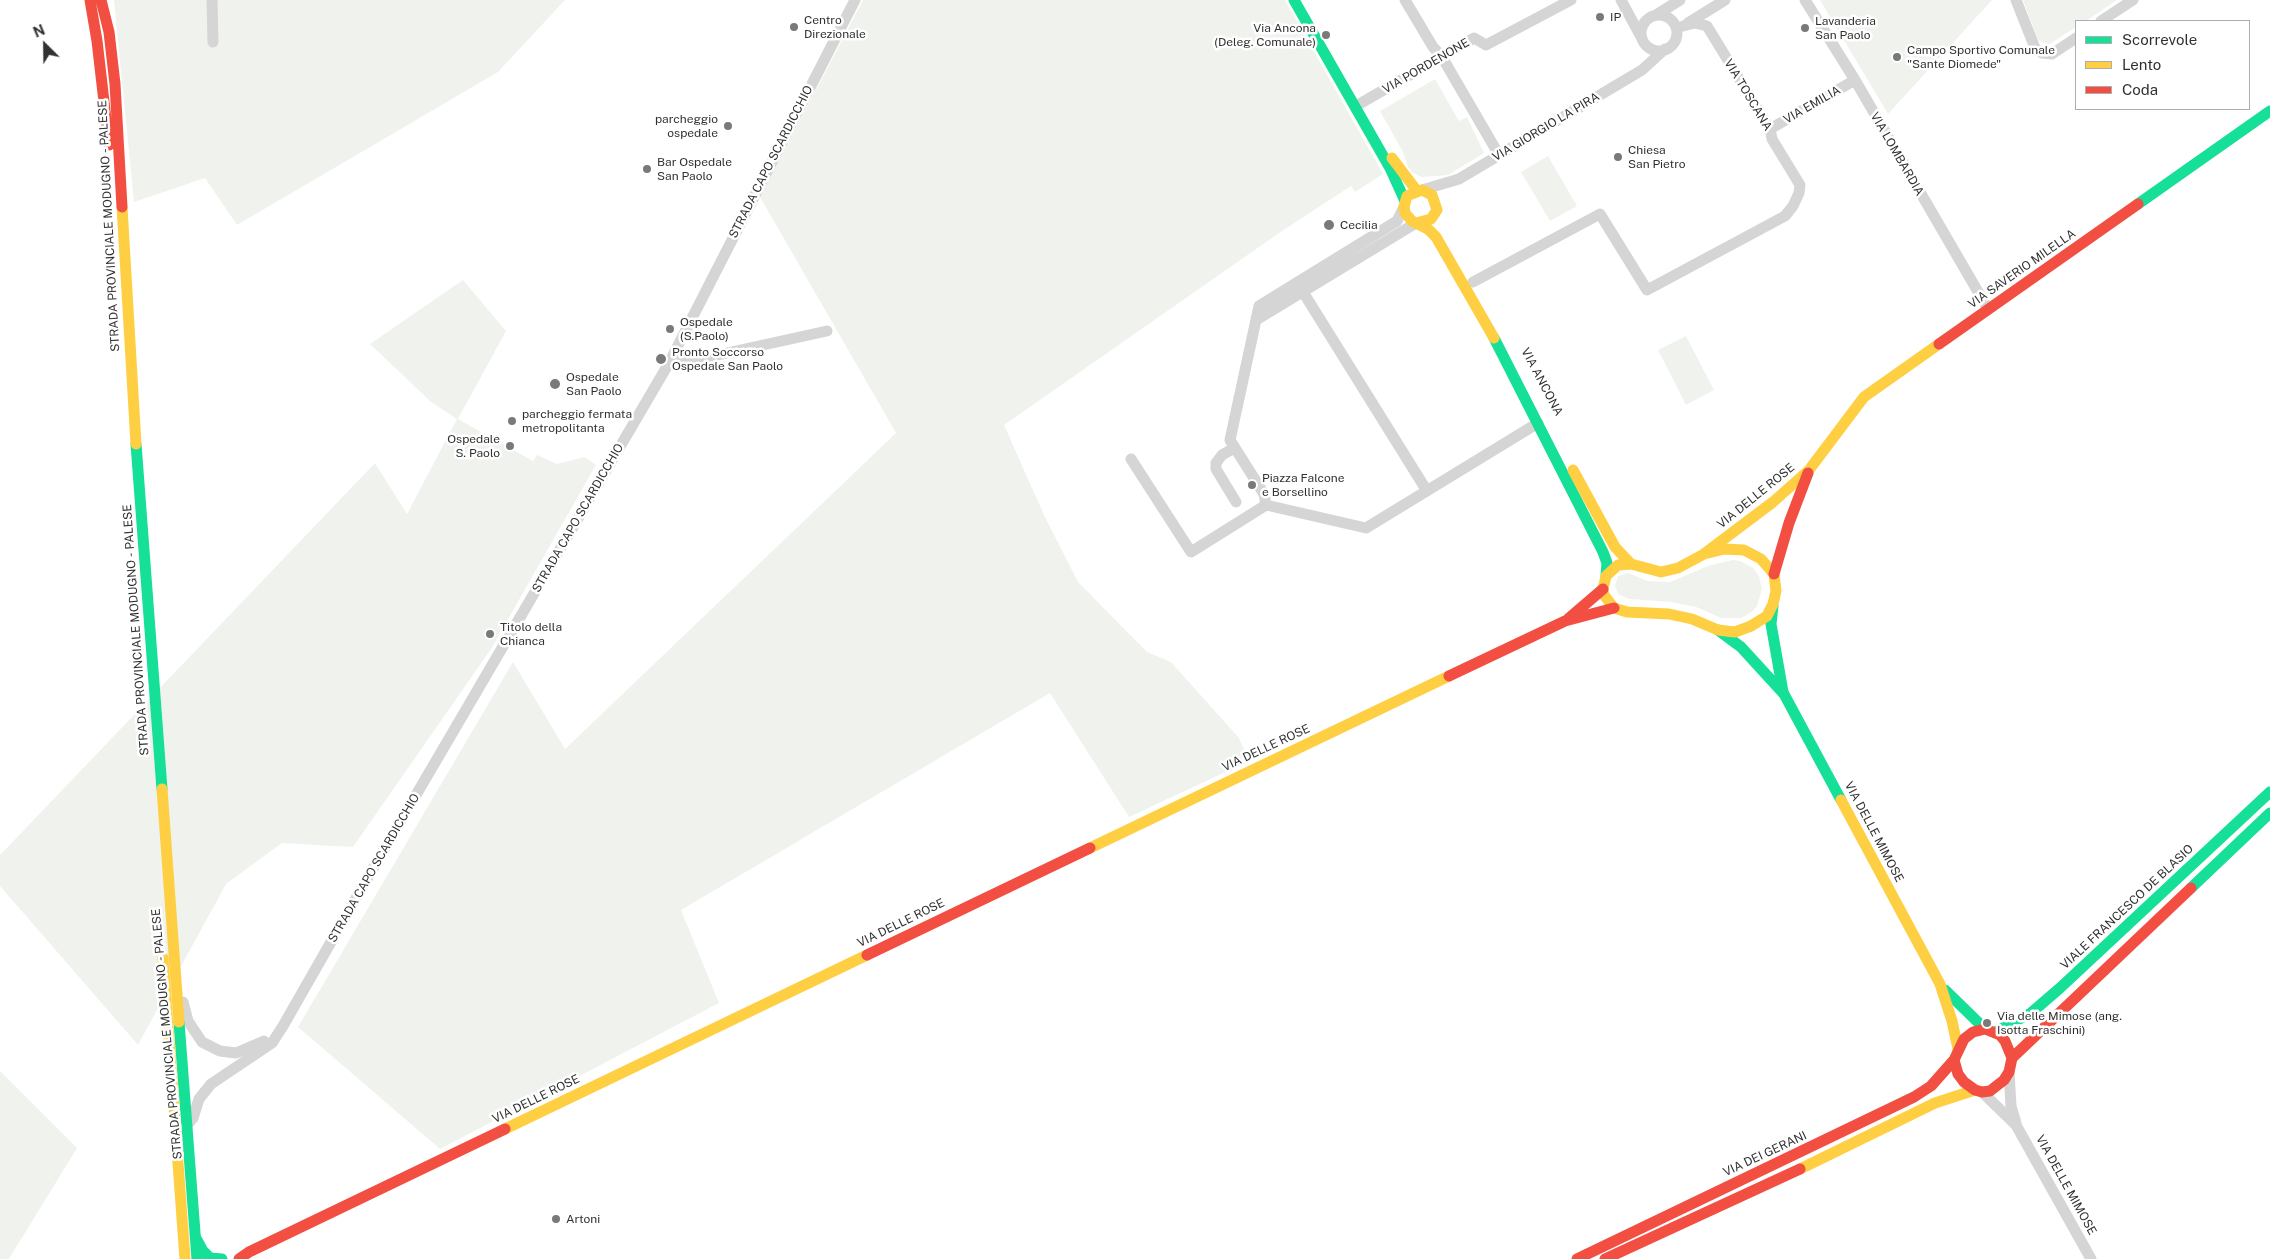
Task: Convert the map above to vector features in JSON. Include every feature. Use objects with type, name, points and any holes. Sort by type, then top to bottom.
[{"type":"street","name":"STRADA PROVINCIALE MODUGNO - PALESE","points":[[90,0],[104,95],[110,164],[122,384],[188,1258]]},
{"type":"street","name":"STRADA PROVINCIALE MODUGNO - PALESE","points":[[101,0],[109,32],[115,84],[131,377],[196,1238],[188,1258]]},
{"type":"street","points":[[212,0],[213,42]]},
{"type":"street","name":"STRADA CAPO SCARDICCHIO","points":[[283,1026],[672,357],[855,0]]},
{"type":"street","points":[[1294,0],[1390,168],[1408,217],[1416,223]]},
{"type":"street","points":[[1302,0],[1396,165],[1420,190],[1432,195],[1437,207]]},
{"type":"street","points":[[1405,0],[1433,47],[1442,57],[1499,155]]},
{"type":"street","name":"VIA PORDENONE","points":[[1361,103],[1474,38],[1486,46],[1571,0]]},
{"type":"street","points":[[1621,0],[1645,42],[1653,50],[1665,49],[1674,42],[1680,28],[1725,0]]},
{"type":"street","points":[[1642,70],[1647,59],[1642,25],[1680,0]]},
{"type":"street","name":"VIA LOMBARDIA","points":[[1805,0],[1855,80],[1988,309]]},
{"type":"street","points":[[2016,0],[2035,48],[2042,53],[2052,54],[2075,39]]},
{"type":"street","points":[[2103,20],[2133,0]]},
{"type":"street","points":[[1628,14],[1639,18],[1667,17],[1680,28]]},
{"type":"street","name":"VIA TOSCANA","points":[[1473,282],[1600,214],[1647,290],[1785,216],[1794,206],[1799,194],[1800,185],[1772,139],[1770,130],[1706,26],[1695,23],[1680,28]]},
{"type":"street","name":"VIA GIORGIO LA PIRA","points":[[1450,183],[1642,70],[1665,49]]},
{"type":"street","name":"VIA EMILIA","points":[[1770,130],[1855,80]]},
{"type":"street","name":"VIA SAVERIO MILELLA","points":[[1809,470],[1864,398],[2270,111]]},
{"type":"street","points":[[1256,320],[1416,223],[1431,219],[1450,183]]},
{"type":"street","points":[[1266,506],[1264,494],[1230,440],[1259,306],[1397,221],[1404,204],[1412,193],[1450,183]]},
{"type":"street","name":"VIA ANCONA","points":[[1437,207],[1437,220],[1441,229],[1473,282],[1608,536],[1615,547],[1631,564]]},
{"type":"street","name":"VIA ANCONA","points":[[1416,223],[1428,229],[1436,237],[1508,362],[1603,552],[1607,563],[1606,576]]},
{"type":"street","points":[[1303,292],[1427,491]]},
{"type":"street","points":[[672,357],[695,360],[827,331]]},
{"type":"street","points":[[1131,459],[1191,552],[1266,506],[1366,528],[1538,423]]},
{"type":"street","points":[[1234,448],[1222,455],[1216,462],[1216,469],[1236,502]]},
{"type":"street","name":"VIA DELLE ROSE","points":[[1704,554],[1773,502],[1809,470]]},
{"type":"street","name":"VIA DELLE ROSE","points":[[1773,604],[1776,591],[1774,574],[1789,523],[1809,470]]},
{"type":"street","points":[[1773,604],[1767,616],[1751,626],[1735,632],[1718,630],[1692,619],[1669,614],[1628,612],[1614,608],[1607,600],[1603,589],[1606,576],[1618,565],[1631,564],[1661,572],[1678,568],[1704,554],[1724,548],[1744,550],[1761,559],[1774,574]]},
{"type":"street","name":"VIA DELLE ROSE","points":[[1565,621],[1603,589]]},
{"type":"street","name":"VIA DELLE MIMOSE","points":[[1773,604],[1771,624],[1784,694]]},
{"type":"street","name":"VIA DELLE ROSE","points":[[249,1252],[1565,621],[1614,608]]},
{"type":"street","name":"VIA DELLE MIMOSE","points":[[1718,630],[1742,647],[1784,694],[1940,984],[1952,1022],[1956,1055]]},
{"type":"street","name":"VIALE FRANCESCO DE BLASIO","points":[[1990,1030],[2031,1013],[2270,792]]},
{"type":"street","points":[[2012,1058],[2270,813]]},
{"type":"street","points":[[175,974],[188,1021],[202,1042],[220,1051],[236,1052],[251,1048],[267,1040],[283,1026]]},
{"type":"street","name":"VIA DELLE MIMOSE","points":[[1940,984],[1963,1009],[1990,1030]]},
{"type":"street","points":[[188,1124],[193,1118],[199,1099],[211,1084],[272,1043],[283,1026]]},
{"type":"street","points":[[1990,1030],[2006,1041],[2012,1058],[2009,1072],[2016,1125],[1978,1091],[1964,1082],[1958,1074],[1956,1055],[1964,1039],[1973,1032],[1990,1030]]},
{"type":"street","name":"VIA DEI GERANI","points":[[1577,1259],[1914,1097],[1931,1086],[1956,1055]]},
{"type":"street","points":[[1605,1259],[1851,1145],[1935,1103],[1978,1091],[1990,1091],[1998,1086],[2009,1072]]},
{"type":"street","name":"VIA DELLE MIMOSE","points":[[2016,1125],[2091,1259]]},
{"type":"street","points":[[196,1238],[203,1251],[210,1258],[222,1259],[249,1252]]},
{"type":"street","points":[[239,1259],[249,1252]]},
{"type":"shaded area","points":[[114,0],[565,0],[498,72],[237,225],[205,178],[134,202]]},
{"type":"shaded area","points":[[863,0],[1285,0],[1383,174],[1355,192],[1351,186],[1282,231],[1004,425],[1044,515],[1078,582],[1147,652],[1171,662],[1239,738],[1249,761],[1129,817],[1050,693],[681,910],[719,1003],[440,1149],[298,1027],[513,662],[565,749],[896,433],[760,197]]},
{"type":"shaded area","name":"Campo Sportivo Comunale \"Sante Diomede\"","points":[[1820,0],[1992,0],[1888,114]]},
{"type":"shaded area","points":[[2023,0],[2117,0],[2087,20],[2075,20],[2075,28],[2048,45],[2038,40]]},
{"type":"shaded area","points":[[1435,79],[1459,121],[1467,117],[1484,153],[1448,175],[1422,177],[1413,173],[1408,167],[1403,152],[1380,111]]},
{"type":"shaded area","points":[[1548,156],[1577,206],[1550,221],[1521,172]]},
{"type":"shaded area","points":[[463,280],[506,331],[458,419],[533,461],[537,455],[557,464],[585,457],[596,465],[491,649],[353,847],[282,843],[226,884],[138,1045],[0,886],[0,855],[375,463],[407,514],[457,419],[430,401],[370,344]]},
{"type":"shaded area","points":[[1686,336],[1714,390],[1686,405],[1658,350]]},
{"type":"shaded area","points":[[1733,560],[1740,561],[1753,568],[1759,576],[1762,589],[1757,606],[1753,611],[1741,618],[1721,618],[1696,607],[1671,602],[1629,599],[1618,594],[1615,586],[1618,576],[1628,573],[1648,581],[1670,582],[1708,566]]},
{"type":"shaded area","points":[[0,1071],[77,1148],[9,1259],[0,1259]]},
{"type":"traffic: fast","points":[[1294,0],[1390,168],[1405,201]]},
{"type":"traffic: fast","points":[[2138,204],[2270,111]]},
{"type":"traffic: fast","points":[[1494,338],[1603,552],[1607,563],[1606,576]]},
{"type":"traffic: fast","points":[[136,444],[162,789]]},
{"type":"traffic: fast","points":[[1773,606],[1771,624],[1783,692]]},
{"type":"traffic: fast","points":[[1718,630],[1741,647],[1784,694],[1841,800]]},
{"type":"traffic: fast","points":[[1995,1032],[2031,1013],[2060,988],[2270,792]]},
{"type":"traffic: fast","points":[[2191,888],[2270,813]]},
{"type":"traffic: fast","points":[[1945,990],[1985,1029]]},
{"type":"traffic: fast","points":[[179,1022],[197,1259]]},
{"type":"traffic: fast","points":[[196,1238],[203,1251],[210,1258],[222,1259]]},
{"type":"traffic: slow","points":[[1392,158],[1417,191]]},
{"type":"traffic: slow","points":[[1416,223],[1431,219],[1437,210],[1432,195],[1422,190],[1407,196],[1404,207],[1405,213],[1412,221],[1428,229],[1436,237],[1494,338]]},
{"type":"traffic: slow","points":[[122,207],[136,444]]},
{"type":"traffic: slow","points":[[1704,554],[1773,502],[1809,470],[1864,397],[1939,344]]},
{"type":"traffic: slow","points":[[1573,470],[1615,547],[1631,564]]},
{"type":"traffic: slow","points":[[1724,549],[1744,550],[1761,559],[1774,574],[1776,591],[1773,604],[1767,616],[1751,626],[1735,632],[1718,630],[1692,619],[1669,614],[1627,612],[1614,608],[1604,595],[1603,589],[1606,576],[1618,565],[1631,564],[1661,572],[1678,568],[1704,554],[1724,549]]},
{"type":"traffic: slow","points":[[1090,848],[1449,676]]},
{"type":"traffic: slow","points":[[162,789],[179,1022]]},
{"type":"traffic: slow","points":[[1841,800],[1940,984],[1952,1021],[1958,1049]]},
{"type":"traffic: slow","points":[[505,1129],[867,955]]},
{"type":"traffic: slow","points":[[163,958],[185,1259]]},
{"type":"traffic: slow","points":[[1800,1169],[1935,1103],[1975,1090]]},
{"type":"traffic: jam","points":[[90,0],[97,41],[109,145]]},
{"type":"traffic: jam","points":[[101,0],[109,32],[115,84],[122,207]]},
{"type":"traffic: jam","points":[[1939,344],[2138,204]]},
{"type":"traffic: jam","points":[[1774,574],[1789,523],[1808,473]]},
{"type":"traffic: jam","points":[[1568,619],[1603,589]]},
{"type":"traffic: jam","points":[[1449,676],[1565,621],[1614,608]]},
{"type":"traffic: jam","points":[[867,955],[1090,848]]},
{"type":"traffic: jam","points":[[2012,1058],[2191,888]]},
{"type":"traffic: jam","points":[[1985,1029],[2000,1035],[2005,1041],[2012,1058],[2009,1072],[2004,1080],[1990,1091],[1982,1092],[1975,1090],[1964,1082],[1958,1074],[1954,1060],[1964,1039],[1973,1032],[1985,1029]]},
{"type":"traffic: jam","points":[[1577,1259],[1914,1097],[1931,1086],[1954,1060]]},
{"type":"traffic: jam","points":[[239,1259],[249,1252],[505,1129]]},
{"type":"traffic: jam","points":[[1605,1259],[1800,1169]]},
{"type":"place","name":"IP","points":[[1600,17]]},
{"type":"place","name":"Centro Direzionale","points":[[794,27]]},
{"type":"place","name":"Lavanderia San Paolo","points":[[1805,28]]},
{"type":"place","name":"Via Ancona (Deleg. Comunale)","points":[[1326,35]]},
{"type":"place","name":"Campo Sportivo Comunale \"Sante Diomede\"","points":[[1897,57]]},
{"type":"place","name":"parcheggio ospedale","points":[[728,126]]},
{"type":"place","name":"Chiesa San Pietro","points":[[1618,157]]},
{"type":"place","name":"Bar Ospedale San Paolo","points":[[647,169]]},
{"type":"place","name":"Cecilia","points":[[1329,225]]},
{"type":"place","name":"Ospedale (S.Paolo)","points":[[670,329]]},
{"type":"place","name":"Pronto Soccorso Ospedale San Paolo","points":[[661,359]]},
{"type":"place","name":"Ospedale San Paolo","points":[[555,384]]},
{"type":"place","name":"parcheggio fermata metropolitanta","points":[[512,421]]},
{"type":"place","name":"Ospedale S. Paolo","points":[[510,446]]},
{"type":"place","name":"Piazza Falcone e Borsellino","points":[[1252,485]]},
{"type":"place","name":"Titolo della Chianca","points":[[490,634]]},
{"type":"place","name":"Via delle Mimose (ang. Isotta Fraschini)","points":[[1987,1023]]},
{"type":"place","name":"Artoni","points":[[556,1219]]}]
